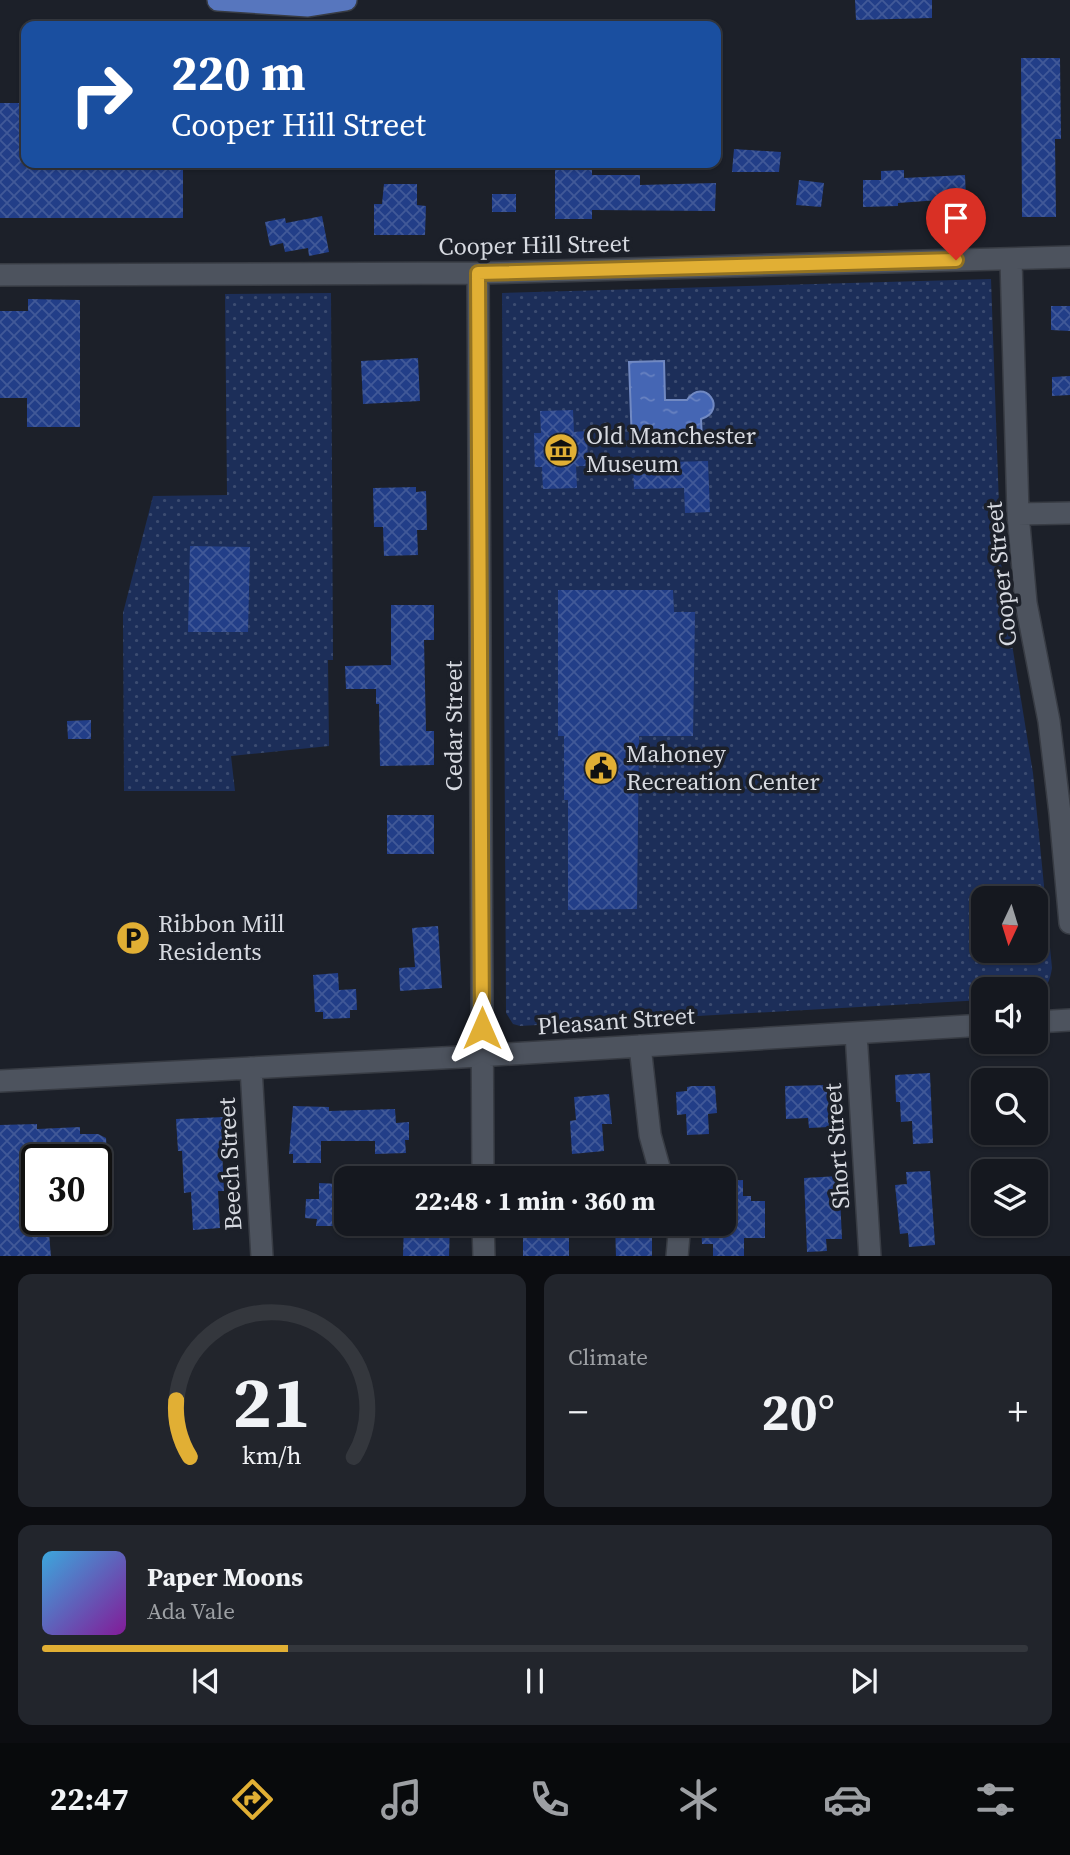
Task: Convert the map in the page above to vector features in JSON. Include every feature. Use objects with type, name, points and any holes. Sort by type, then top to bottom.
[{"type":"main road","points":[[218,0],[307,6],[346,0]]},
{"type":"street","name":"Cooper Hill Street","points":[[0,275],[478,273],[1070,257]]},
{"type":"street","name":"Cooper Street","points":[[1011,259],[1018,514],[1026,603],[1049,721],[1070,923]]},
{"type":"street","name":"Cedar Street","points":[[478,273],[483,1166]]},
{"type":"street","points":[[1018,514],[1070,513]]},
{"type":"street","points":[[1048,1021],[1070,1020]]},
{"type":"street","name":"Pleasant Street","points":[[0,1081],[482,1056],[971,1026]]},
{"type":"street","name":"Short Street","points":[[856,1033],[870,1256]]},
{"type":"street","points":[[640,1046],[650,1135],[659,1166]]},
{"type":"street","name":"Beech Street","points":[[251,1068],[262,1256]]},
{"type":"street","points":[[483,1236],[484,1256]]},
{"type":"street","points":[[677,1256],[679,1236]]},
{"type":"shaded area","points":[[991,279],[1001,562],[1033,773],[1044,886],[971,886],[971,963],[1048,963],[1048,927],[1052,968],[1048,982],[1048,977],[971,977],[971,1001],[520,1026],[513,1024],[506,1013],[502,293]]},
{"type":"shaded area","points":[[331,293],[333,660],[328,660],[329,746],[231,756],[235,791],[124,791],[123,613],[153,496],[227,495],[225,294]]},
{"type":"water","points":[[664,361],[665,400],[687,400],[700,392],[711,397],[713,409],[701,419],[702,440],[632,443],[629,362]]},
{"type":"building","points":[[855,0],[932,0],[932,18],[856,20]]},
{"type":"building","points":[[1021,58],[1060,58],[1061,139],[1055,139],[1056,217],[1022,217]]},
{"type":"building","points":[[0,103],[21,103],[21,168],[183,168],[183,218],[0,218]]},
{"type":"building","points":[[734,149],[781,152],[779,172],[732,172]]},
{"type":"building","points":[[555,168],[592,168],[592,175],[640,175],[640,185],[716,183],[715,211],[592,210],[592,219],[555,219]]},
{"type":"building","points":[[904,170],[904,178],[965,175],[966,198],[863,207],[863,180],[881,180],[881,171]]},
{"type":"building","points":[[799,180],[824,183],[821,207],[796,205]]},
{"type":"building","points":[[384,184],[417,184],[417,205],[426,206],[425,235],[374,235],[374,204],[382,204]]},
{"type":"building","points":[[492,194],[516,194],[516,212],[492,212]]},
{"type":"building","points":[[322,216],[329,252],[309,256],[308,248],[285,252],[283,243],[270,246],[265,222],[285,218],[286,223]]},
{"type":"building","points":[[28,299],[80,300],[80,427],[27,427],[27,398],[0,398],[0,311],[28,311]]},
{"type":"building","points":[[1051,306],[1070,306],[1070,331],[1051,330]]},
{"type":"building","points":[[418,358],[420,401],[363,404],[361,361]]},
{"type":"building","points":[[1070,376],[1070,395],[1052,396],[1052,377]]},
{"type":"building","name":"Old Manchester Museum","points":[[573,410],[574,432],[587,431],[588,466],[576,466],[577,488],[543,489],[542,467],[535,467],[534,433],[541,433],[540,411]]},
{"type":"building","points":[[708,461],[710,512],[685,513],[684,488],[634,489],[633,463]]},
{"type":"building","points":[[416,487],[416,492],[426,491],[427,530],[417,530],[418,555],[384,556],[383,527],[374,527],[373,488]]},
{"type":"building","points":[[190,546],[250,547],[248,632],[188,632]]},
{"type":"building","name":"Mahoney Recreation Center","points":[[558,590],[673,590],[674,612],[695,612],[693,736],[639,736],[637,909],[568,910],[568,800],[564,800],[564,736],[558,736]]},
{"type":"building","points":[[391,605],[434,605],[434,640],[424,640],[426,731],[434,731],[434,765],[380,766],[379,704],[376,704],[376,689],[346,689],[345,666],[391,665]]},
{"type":"building","points":[[91,720],[91,739],[68,739],[67,721]]},
{"type":"building","points":[[387,815],[434,815],[434,854],[387,854]]},
{"type":"building","points":[[438,926],[442,988],[400,991],[399,968],[415,967],[412,928]]},
{"type":"building","points":[[338,973],[339,990],[356,989],[357,1010],[350,1010],[350,1018],[323,1019],[323,1012],[315,1012],[313,975]]},
{"type":"building","points":[[930,1073],[933,1143],[913,1144],[912,1121],[901,1122],[900,1102],[896,1102],[895,1075]]},
{"type":"building","points":[[828,1085],[829,1127],[809,1128],[808,1118],[786,1119],[785,1086]]},
{"type":"building","points":[[692,1086],[715,1086],[717,1113],[708,1114],[709,1134],[687,1135],[686,1114],[677,1115],[676,1092],[687,1091],[687,1087]]},
{"type":"building","points":[[609,1094],[612,1124],[602,1124],[604,1151],[572,1154],[570,1121],[576,1120],[574,1097]]},
{"type":"building","points":[[293,1106],[329,1107],[329,1111],[395,1109],[396,1123],[409,1122],[409,1140],[405,1140],[406,1153],[375,1154],[375,1141],[321,1141],[321,1163],[293,1163],[293,1154],[289,1154]]},
{"type":"building","points":[[225,1117],[227,1149],[222,1149],[224,1191],[218,1191],[220,1228],[193,1230],[191,1192],[184,1193],[182,1151],[178,1151],[176,1119]]},
{"type":"building","points":[[37,1124],[37,1129],[80,1127],[80,1134],[98,1134],[106,1138],[106,1144],[21,1144],[21,1235],[49,1235],[51,1256],[0,1256],[0,1125]]},
{"type":"building","points":[[930,1171],[935,1245],[909,1247],[908,1233],[900,1234],[895,1185],[907,1184],[906,1172]]},
{"type":"building","points":[[839,1176],[842,1239],[826,1239],[827,1251],[807,1252],[804,1178]]},
{"type":"building","points":[[736,1180],[743,1180],[743,1196],[751,1196],[751,1201],[765,1201],[765,1238],[744,1238],[744,1256],[713,1256],[713,1244],[702,1244],[702,1236],[736,1236]]},
{"type":"building","points":[[319,1183],[334,1184],[334,1226],[316,1226],[317,1219],[305,1218],[306,1199],[319,1199]]},
{"type":"building","points":[[404,1236],[450,1236],[449,1256],[403,1256]]},
{"type":"building","points":[[523,1236],[569,1236],[569,1256],[523,1256]]},
{"type":"building","points":[[615,1236],[652,1236],[652,1256],[616,1256]]},
{"type":"place","name":"Old Manchester Museum","points":[[561,450]]},
{"type":"place","name":"Mahoney Recreation Center","points":[[601,768]]},
{"type":"place","name":"Ribbon Mill Residents","points":[[133,938]]},
{"type":"route","points":[[482,1028],[478,273],[956,260]]}]
